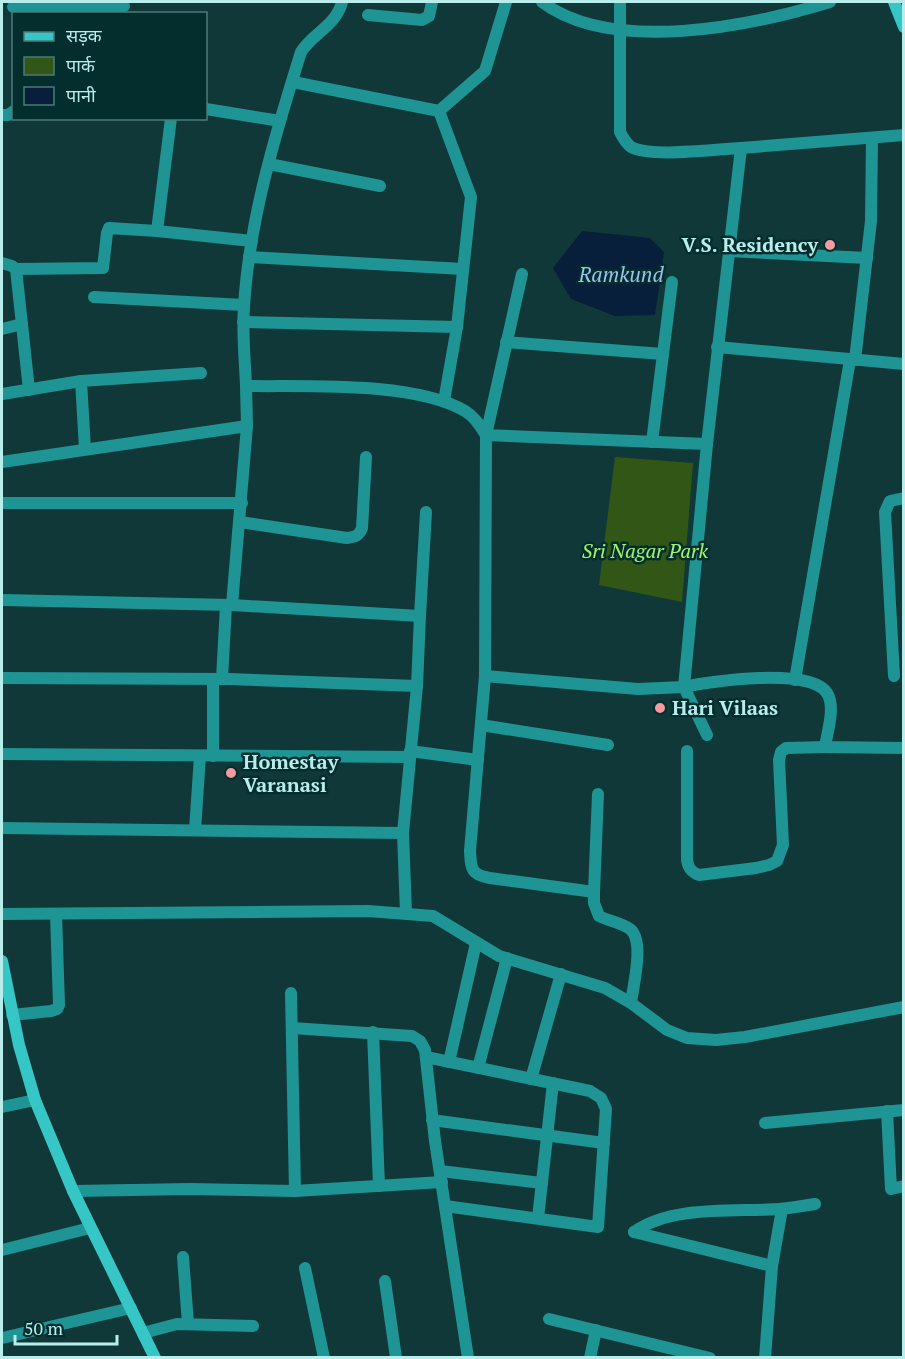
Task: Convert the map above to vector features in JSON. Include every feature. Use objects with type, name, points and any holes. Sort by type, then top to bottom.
[{"type":"street","points":[[213,756],[217,679],[242,503],[247,426],[243,322],[249,257],[257,209],[301,52],[308,41],[333,21],[342,2]]},
{"type":"street","points":[[368,15],[422,20],[429,16],[432,2]]},
{"type":"street","points":[[439,111],[484,71],[506,2]]},
{"type":"street","points":[[620,2],[620,132],[630,146],[655,152],[741,148],[903,135]]},
{"type":"street","points":[[547,4],[573,19],[620,30],[664,31],[757,21],[791,7],[830,2]]},
{"type":"street","points":[[894,2],[903,27]]},
{"type":"street","points":[[13,9],[123,6]]},
{"type":"street","points":[[293,82],[439,111]]},
{"type":"street","points":[[207,109],[280,121]]},
{"type":"street","points":[[439,111],[471,197],[457,327],[444,401]]},
{"type":"street","points":[[157,231],[171,120]]},
{"type":"street","points":[[795,680],[852,360],[867,258],[873,198],[872,138]]},
{"type":"street","points":[[707,735],[684,687],[717,347],[741,148]]},
{"type":"street","points":[[269,164],[380,186]]},
{"type":"street","points":[[2,263],[16,269],[103,268],[109,228],[252,241]]},
{"type":"street","points":[[729,251],[867,258]]},
{"type":"street","points":[[249,257],[463,269]]},
{"type":"street","points":[[16,269],[29,390]]},
{"type":"street","points":[[522,274],[486,435],[485,676],[470,851],[473,871],[478,876],[594,892]]},
{"type":"street","points":[[652,442],[672,282]]},
{"type":"street","points":[[94,297],[244,305]]},
{"type":"street","points":[[243,322],[457,327]]},
{"type":"street","points":[[2,329],[22,324]]},
{"type":"street","points":[[506,342],[663,354]]},
{"type":"street","points":[[717,347],[903,364]]},
{"type":"street","points":[[2,394],[81,381],[201,373]]},
{"type":"street","points":[[81,381],[85,449]]},
{"type":"street","points":[[246,386],[387,391],[419,395],[444,401],[466,411],[476,420],[486,435]]},
{"type":"street","points":[[2,462],[247,426]]},
{"type":"street","points":[[486,435],[707,444]]},
{"type":"street","points":[[240,522],[347,538],[355,537],[360,534],[362,528],[366,457]]},
{"type":"street","points":[[894,676],[885,512],[890,501],[903,498]]},
{"type":"street","points":[[2,503],[242,503]]},
{"type":"street","points":[[406,913],[403,833],[417,686],[426,512]]},
{"type":"street","points":[[2,600],[229,605],[420,616]]},
{"type":"street","points":[[485,676],[638,689],[684,687],[738,678],[795,680],[820,686],[826,691],[830,700],[825,747]]},
{"type":"street","points":[[2,678],[217,679],[417,686]]},
{"type":"street","points":[[481,725],[608,745]]},
{"type":"street","points":[[687,751],[687,860],[688,868],[699,875],[756,868],[777,861],[783,845],[779,760],[781,752],[786,748],[903,748]]},
{"type":"street","points":[[2,754],[213,756],[409,754],[478,760]]},
{"type":"street","points":[[195,830],[200,756]]},
{"type":"street","points":[[598,794],[594,903],[599,916],[628,927],[636,936],[638,953],[631,1004]]},
{"type":"street","points":[[2,828],[403,833]]},
{"type":"street","points":[[2,914],[368,911],[433,916],[476,943],[507,958],[605,988],[667,1030],[687,1038],[716,1040],[745,1037],[903,1007]]},
{"type":"street","points":[[12,1015],[51,1011],[57,1009],[59,1005],[56,914]]},
{"type":"street","points":[[449,1062],[476,943]]},
{"type":"street","points":[[478,1068],[507,958]]},
{"type":"street","points":[[2,961],[12,1015],[35,1100],[90,1228],[155,1358]]},
{"type":"street","points":[[531,1079],[561,974]]},
{"type":"street","points":[[291,993],[295,1191]]},
{"type":"street","points":[[292,1028],[412,1036],[420,1041],[425,1050],[432,1120],[468,1358]]},
{"type":"street","points":[[374,1032],[379,1186]]},
{"type":"street","points":[[426,1057],[590,1091],[601,1098],[606,1109],[598,1227],[446,1206]]},
{"type":"street","points":[[538,1218],[553,1083]]},
{"type":"street","points":[[2,1107],[35,1100]]},
{"type":"street","points":[[765,1123],[903,1110]]},
{"type":"street","points":[[887,1112],[891,1189],[903,1186]]},
{"type":"street","points":[[432,1120],[604,1143]]},
{"type":"street","points":[[73,1191],[190,1189],[295,1191],[379,1186],[441,1177],[542,1184]]},
{"type":"street","points":[[772,1266],[634,1233],[655,1220],[670,1217],[710,1211],[782,1209],[815,1204]]},
{"type":"street","points":[[765,1358],[772,1266],[782,1209]]},
{"type":"street","points":[[2,1250],[90,1228]]},
{"type":"street","points":[[183,1257],[188,1324]]},
{"type":"street","points":[[305,1268],[324,1358]]},
{"type":"street","points":[[385,1281],[396,1358]]},
{"type":"street","points":[[2,1338],[131,1308]]},
{"type":"street","points":[[549,1319],[710,1358]]},
{"type":"street","points":[[143,1333],[177,1324],[253,1326]]},
{"type":"street","points":[[590,1358],[596,1330]]},
{"type":"green space","name":"Sri Nagar Park","points":[[615,457],[693,463],[682,602],[599,585]]},
{"type":"water","name":"Ramkund","points":[[582,231],[650,238],[664,252],[655,315],[615,316],[571,299],[553,268]]},
{"type":"place","name":"V.S. Residency","points":[[830,245]]},
{"type":"place","name":"Hari Vilaas","points":[[660,708]]},
{"type":"place","name":"Homestay Varanasi","points":[[231,773]]}]
